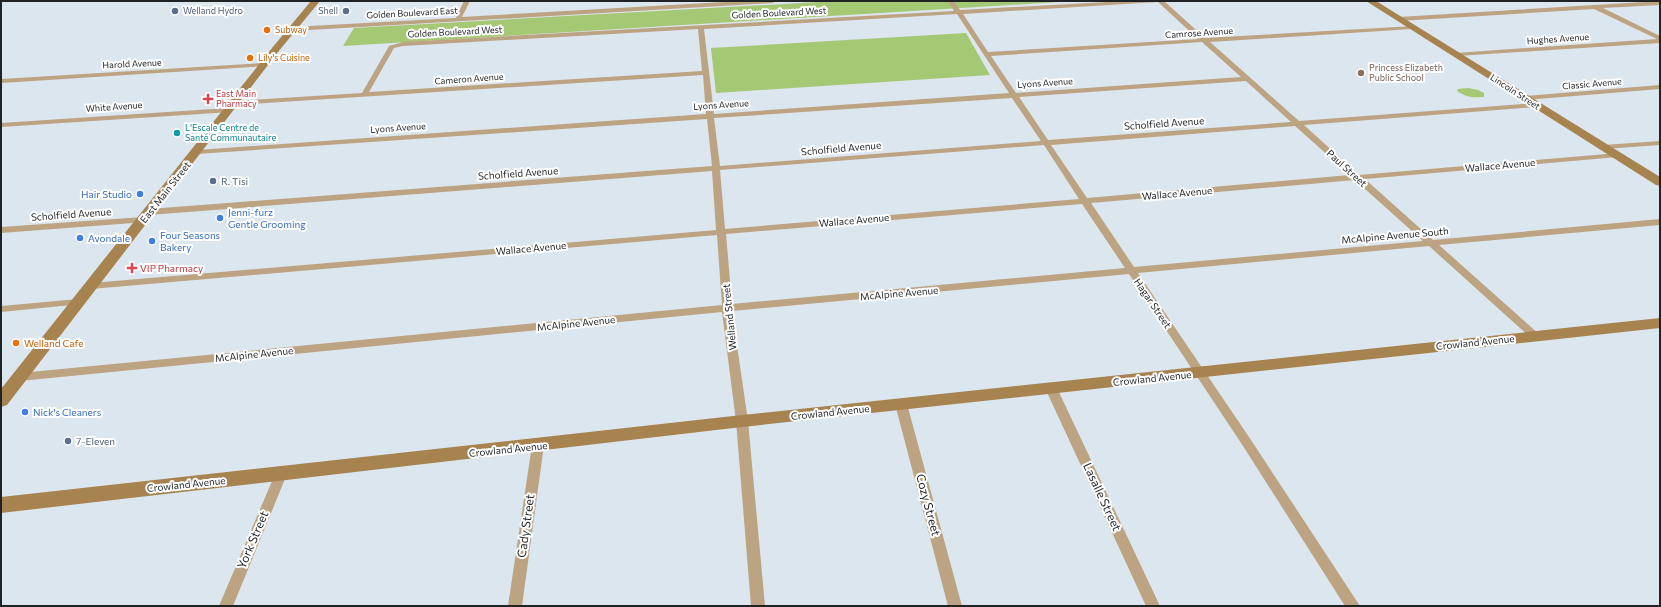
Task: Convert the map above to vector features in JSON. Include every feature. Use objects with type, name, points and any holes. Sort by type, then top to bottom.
[{"type":"main road","name":"East Main Street","points":[[2,398],[197,152],[292,29],[316,1]]},
{"type":"main road","name":"Lincoln Street","points":[[1370,1],[1660,182]]},
{"type":"main road","name":"Crowland Avenue","points":[[1,504],[281,474],[742,421],[1200,373],[1660,322]]},
{"type":"street","points":[[458,19],[467,1]]},
{"type":"street","name":"Golden Boulevard East","points":[[292,29],[700,3],[773,1]]},
{"type":"street","name":"Hagar Street","points":[[952,1],[1353,606]]},
{"type":"street","name":"Golden Boulevard West","points":[[364,95],[391,46],[402,44],[1156,1]]},
{"type":"street","name":"Paul Street","points":[[1160,1],[1535,336]]},
{"type":"street","points":[[1582,1],[1660,38]]},
{"type":"street","points":[[1399,19],[1660,3]]},
{"type":"street","name":"Welland Street","points":[[701,27],[716,169],[727,308],[742,421],[758,606]]},
{"type":"street","name":"Camrose Avenue","points":[[987,54],[1205,42],[1412,27]]},
{"type":"street","name":"Hughes Avenue","points":[[1457,54],[1660,41]]},
{"type":"street","name":"Harold Avenue","points":[[1,81],[264,65]]},
{"type":"street","name":"Cameron Avenue","points":[[231,107],[364,95],[706,73]]},
{"type":"street","name":"Lyons Avenue","points":[[197,152],[1247,79]]},
{"type":"street","name":"Classic Avenue","points":[[1525,98],[1660,87]]},
{"type":"street","name":"Scholfield Avenue","points":[[1,230],[146,216],[716,169],[1536,105]]},
{"type":"street","name":"White Avenue","points":[[1,125],[231,107]]},
{"type":"street","points":[[1604,147],[1660,143]]},
{"type":"street","name":"Wallace Avenue","points":[[91,286],[1618,156]]},
{"type":"street","name":"McAlpine Avenue South","points":[[1133,272],[1431,242],[1660,222]]},
{"type":"street","name":"McAlpine Avenue","points":[[20,377],[727,308],[1133,272]]},
{"type":"street","points":[[1,309],[78,302]]},
{"type":"street","name":"Lasalle Street","points":[[1051,388],[1153,606]]},
{"type":"street","name":"Cozy Street","points":[[901,404],[955,606]]},
{"type":"street","name":"Cady Street","points":[[515,606],[538,445]]},
{"type":"street","name":"York Street","points":[[226,606],[281,474]]},
{"type":"green space","points":[[836,1],[1075,1],[343,46],[354,28]]},
{"type":"green space","points":[[966,33],[990,75],[716,93],[711,48]]},
{"type":"green space","points":[[1468,88],[1484,93],[1484,97],[1470,97],[1457,91],[1458,89]]},
{"type":"place","name":"Welland Hydro","points":[[175,11]]},
{"type":"place","name":"Shell","points":[[346,11]]},
{"type":"place","name":"Subway","points":[[267,30]]},
{"type":"place","name":"Lily's Cuisine","points":[[250,58]]},
{"type":"place","name":"Princess Elizabeth Public School","points":[[1361,73]]},
{"type":"place","name":"East Main Pharmacy","points":[[208,99]]},
{"type":"place","name":"L'Escale Centre de Santé Communautaire","points":[[177,133]]},
{"type":"place","name":"R. Tisi","points":[[213,181]]},
{"type":"place","name":"Hair Studio","points":[[140,194]]},
{"type":"place","name":"Jenni-furz Gentle Grooming","points":[[220,218]]},
{"type":"place","name":"Avondale","points":[[80,238]]},
{"type":"place","name":"Four Seasons Bakery","points":[[152,241]]},
{"type":"place","name":"VIP Pharmacy","points":[[132,268]]},
{"type":"place","name":"Welland Cafe","points":[[16,343]]},
{"type":"place","name":"Nick's Cleaners","points":[[25,412]]},
{"type":"place","name":"7-Eleven","points":[[68,441]]}]
